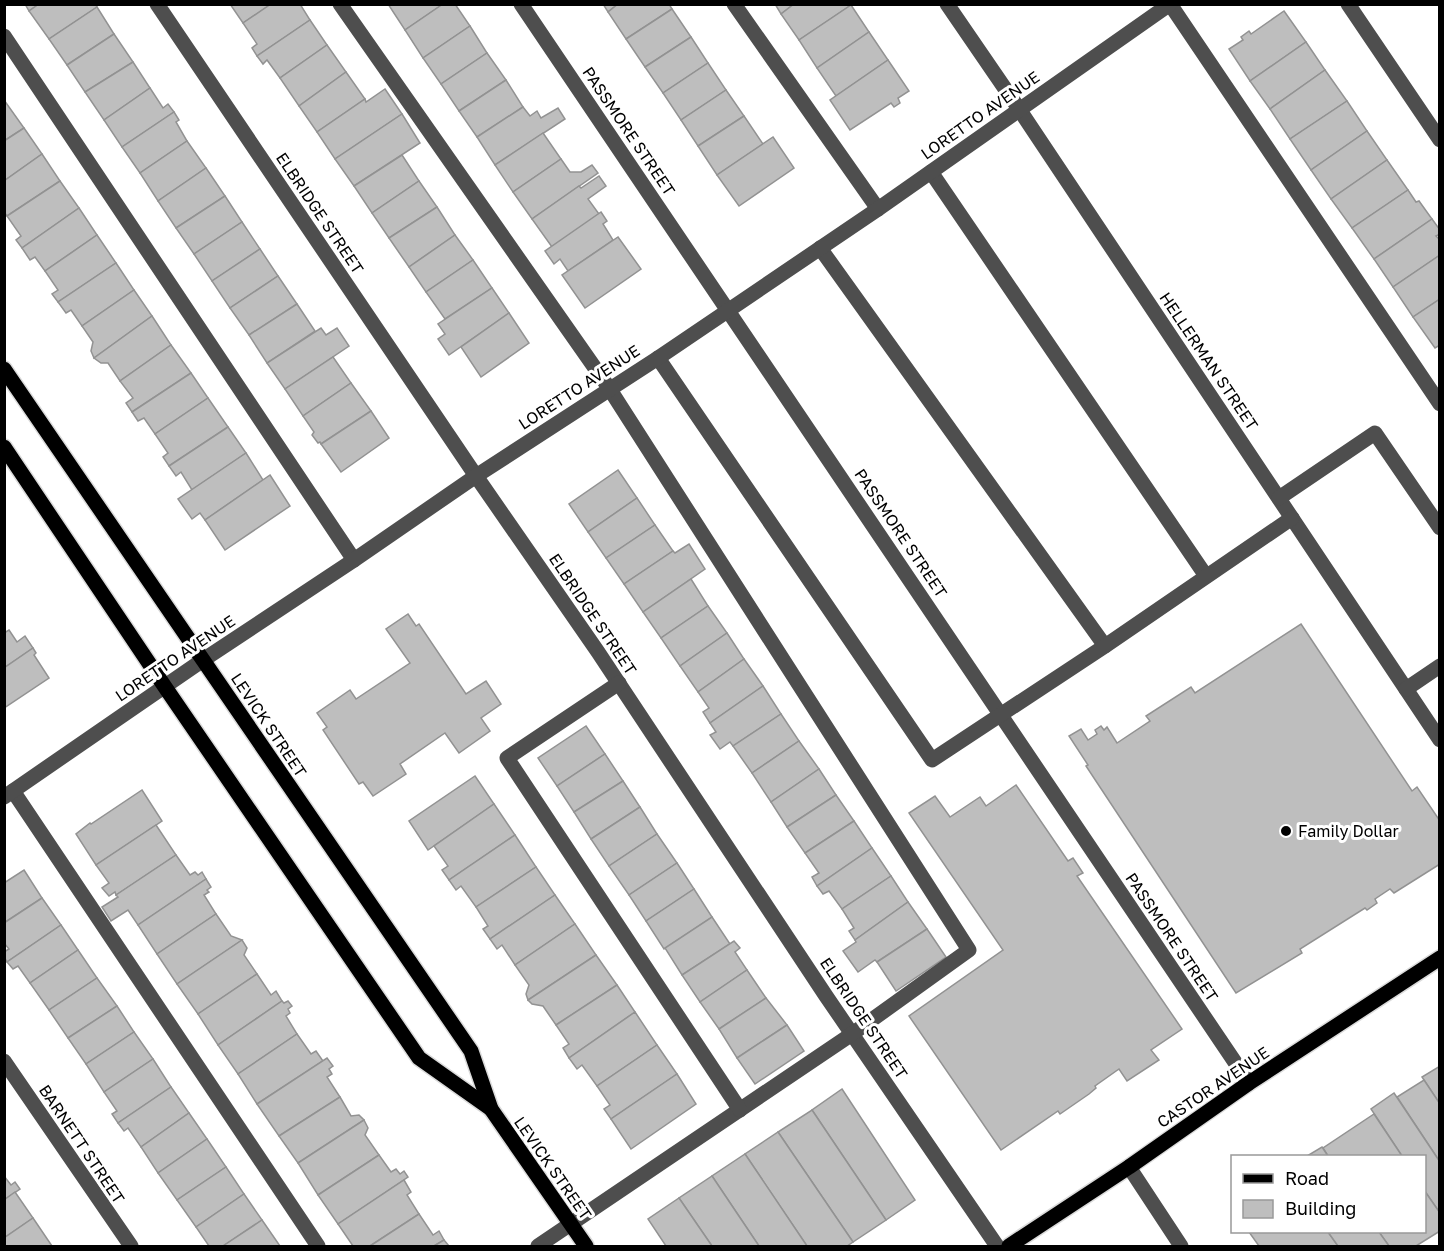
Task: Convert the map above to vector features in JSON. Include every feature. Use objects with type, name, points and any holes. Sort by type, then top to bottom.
[{"type":"main road","name":"LEVICK STREET","points":[[4,369],[471,1051],[491,1109],[586,1246]]},
{"type":"main road","name":"LEVICK STREET","points":[[4,447],[419,1058],[491,1109]]},
{"type":"main road","name":"CASTOR AVENUE","points":[[1009,1246],[1129,1167],[1249,1083],[1440,958]]},
{"type":"street","name":"ELBRIDGE STREET","points":[[157,4],[619,683],[852,1034],[998,1246]]},
{"type":"street","points":[[340,4],[609,388],[969,950],[852,1034],[538,1246]]},
{"type":"street","name":"PASSMORE STREET","points":[[521,4],[1249,1083]]},
{"type":"street","points":[[734,4],[878,209]]},
{"type":"street","name":"HELLERMAN STREET","points":[[948,4],[1440,740]]},
{"type":"street","points":[[1348,4],[1440,140]]},
{"type":"street","name":"LORETTO AVENUE","points":[[9,794],[202,660],[476,476],[658,358],[878,209],[1170,5]]},
{"type":"street","points":[[1170,5],[1440,404]]},
{"type":"street","points":[[4,36],[354,560]]},
{"type":"street","points":[[931,172],[1206,576]]},
{"type":"street","points":[[820,248],[1104,646]]},
{"type":"street","points":[[658,358],[932,760],[1292,518]]},
{"type":"street","points":[[1279,498],[1376,433],[1440,528]]},
{"type":"street","points":[[1406,689],[1440,666]]},
{"type":"street","points":[[619,683],[507,758],[740,1110]]},
{"type":"street","points":[[9,794],[318,1246]]},
{"type":"street","name":"BARNETT STREET","points":[[4,1061],[131,1246]]},
{"type":"street","points":[[1129,1167],[1181,1246]]},
{"type":"building","points":[[25,4],[39,4],[29,11]]},
{"type":"building","points":[[39,4],[95,4],[97,7],[49,39],[29,11]]},
{"type":"building","points":[[230,4],[271,4],[243,23]]},
{"type":"building","points":[[271,4],[300,4],[310,20],[257,56],[252,48],[257,44],[243,23]]},
{"type":"building","points":[[388,4],[443,4],[405,30]]},
{"type":"building","points":[[443,4],[455,4],[470,26],[423,58],[405,30]]},
{"type":"building","points":[[603,4],[618,4],[608,12]]},
{"type":"building","points":[[618,4],[669,4],[672,9],[626,39],[608,12]]},
{"type":"building","points":[[775,4],[794,4],[781,14]]},
{"type":"building","points":[[794,4],[851,5],[799,40],[781,14]]},
{"type":"building","points":[[851,5],[869,32],[817,68],[799,40]]},
{"type":"building","points":[[97,7],[114,34],[67,65],[49,39]]},
{"type":"building","points":[[672,9],[691,37],[645,67],[626,39]]},
{"type":"building","points":[[1284,11],[1306,42],[1250,81],[1229,49],[1243,40],[1241,37],[1249,31],[1251,34]]},
{"type":"building","points":[[310,20],[327,45],[280,78],[267,60],[263,64],[257,56]]},
{"type":"building","points":[[470,26],[487,53],[441,84],[423,58]]},
{"type":"building","points":[[869,32],[888,60],[836,96],[817,68]]},
{"type":"building","points":[[114,34],[133,62],[85,92],[67,65]]},
{"type":"building","points":[[691,37],[708,63],[663,93],[645,67]]},
{"type":"building","points":[[1306,42],[1325,70],[1270,109],[1250,81]]},
{"type":"building","points":[[327,45],[346,72],[299,106],[280,78]]},
{"type":"building","points":[[487,53],[506,80],[459,111],[441,84]]},
{"type":"building","points":[[888,60],[909,91],[898,98],[900,103],[894,107],[891,103],[850,130],[830,100]]},
{"type":"building","points":[[133,62],[150,88],[104,120],[85,92]]},
{"type":"building","points":[[708,63],[726,90],[681,120],[663,93]]},
{"type":"building","points":[[1325,70],[1347,101],[1290,139],[1270,109]]},
{"type":"building","points":[[346,72],[365,99],[317,132],[299,106]]},
{"type":"building","points":[[506,80],[523,107],[477,137],[459,111]]},
{"type":"building","points":[[150,88],[163,108],[168,104],[174,112],[122,147],[104,120]]},
{"type":"building","points":[[385,89],[402,114],[335,159],[317,132],[365,99],[366,102]]},
{"type":"building","points":[[726,90],[744,116],[698,146],[681,120]]},
{"type":"building","points":[[4,100],[24,128],[4,141]]},
{"type":"building","points":[[1347,101],[1367,131],[1311,170],[1290,139]]},
{"type":"building","points":[[523,107],[530,116],[537,111],[541,118],[558,108],[565,119],[495,165],[477,137]]},
{"type":"building","points":[[174,112],[179,120],[176,122],[187,141],[140,173],[122,147]]},
{"type":"building","points":[[402,114],[420,143],[354,186],[335,159]]},
{"type":"building","points":[[744,116],[763,144],[717,175],[698,146]]},
{"type":"building","points":[[24,128],[42,154],[4,181],[4,141]]},
{"type":"building","points":[[1367,131],[1387,160],[1331,199],[1311,170]]},
{"type":"building","points":[[543,133],[561,159],[513,192],[495,165]]},
{"type":"building","points":[[773,137],[794,168],[739,206],[717,175]]},
{"type":"building","points":[[187,141],[206,168],[158,201],[140,173]]},
{"type":"building","points":[[42,154],[60,181],[7,216],[4,212],[4,181]]},
{"type":"building","points":[[402,155],[419,181],[372,213],[354,186]]},
{"type":"building","points":[[561,159],[570,172],[581,172],[592,165],[598,173],[532,219],[513,192]]},
{"type":"building","points":[[1387,160],[1408,190],[1352,228],[1331,199]]},
{"type":"building","points":[[206,168],[225,196],[176,228],[158,201]]},
{"type":"building","points":[[599,176],[606,186],[588,199],[599,214],[552,247],[532,219],[579,186],[581,188]]},
{"type":"building","points":[[60,181],[79,208],[22,248],[16,240],[21,236],[7,216]]},
{"type":"building","points":[[419,181],[437,207],[389,238],[372,213]]},
{"type":"building","points":[[1408,190],[1432,219],[1374,259],[1352,228]]},
{"type":"building","points":[[225,196],[242,222],[194,254],[176,228]]},
{"type":"building","points":[[437,207],[455,235],[409,267],[389,238]]},
{"type":"building","points":[[79,208],[97,235],[45,271],[35,257],[30,260],[22,248]]},
{"type":"building","points":[[601,212],[607,221],[603,224],[613,240],[568,271],[560,259],[554,264],[545,251]]},
{"type":"building","points":[[1432,219],[1440,230],[1440,234],[1436,236],[1440,240],[1440,255],[1393,287],[1374,259]]},
{"type":"building","points":[[242,222],[260,249],[212,281],[194,254]]},
{"type":"building","points":[[97,235],[116,263],[58,302],[52,294],[58,290],[45,271]]},
{"type":"building","points":[[455,235],[473,260],[426,292],[409,267]]},
{"type":"building","points":[[618,237],[641,269],[585,308],[562,275]]},
{"type":"building","points":[[260,249],[278,276],[230,308],[212,281]]},
{"type":"building","points":[[1440,255],[1440,299],[1413,317],[1393,287]]},
{"type":"building","points":[[473,260],[492,288],[445,319],[426,292]]},
{"type":"building","points":[[116,263],[134,290],[82,326],[71,310],[66,313],[58,302]]},
{"type":"building","points":[[278,276],[297,304],[249,335],[230,308]]},
{"type":"building","points":[[492,288],[509,313],[449,355],[438,339],[445,334],[438,324]]},
{"type":"building","points":[[134,290],[152,316],[94,358],[91,351],[93,342],[82,326]]},
{"type":"building","points":[[1440,299],[1440,345],[1435,348],[1413,317]]},
{"type":"building","points":[[297,304],[315,331],[267,363],[249,335]]},
{"type":"building","points":[[509,313],[529,343],[481,377],[461,347]]},
{"type":"building","points":[[152,316],[171,345],[120,381],[108,363],[101,363],[94,358]]},
{"type":"building","points":[[321,328],[326,335],[337,328],[349,346],[285,389],[267,363]]},
{"type":"building","points":[[171,345],[191,373],[132,412],[126,403],[133,398],[120,381]]},
{"type":"building","points":[[333,357],[351,383],[303,416],[285,389]]},
{"type":"building","points":[[191,373],[208,398],[155,434],[144,418],[138,421],[132,412]]},
{"type":"building","points":[[351,383],[371,411],[321,444],[318,443],[312,435],[314,432],[303,416]]},
{"type":"building","points":[[208,398],[228,427],[169,466],[163,457],[168,453],[155,434]]},
{"type":"building","points":[[371,411],[389,438],[341,472],[321,444]]},
{"type":"building","points":[[228,427],[246,453],[192,490],[181,472],[176,476],[169,466]]},
{"type":"building","points":[[246,453],[263,480],[205,520],[200,513],[192,519],[178,499]]},
{"type":"building","points":[[618,470],[637,498],[588,532],[569,504]]},
{"type":"building","points":[[270,475],[290,506],[225,550],[205,520]]},
{"type":"building","points":[[637,498],[655,525],[606,558],[588,532]]},
{"type":"building","points":[[655,525],[673,551],[624,584],[606,558]]},
{"type":"building","points":[[689,544],[705,569],[643,612],[624,584],[673,551],[675,553]]},
{"type":"building","points":[[691,579],[708,606],[661,638],[643,612]]},
{"type":"building","points":[[708,606],[727,633],[680,666],[661,638]]},
{"type":"building","points":[[408,614],[416,626],[419,624],[466,694],[486,681],[501,704],[481,718],[490,731],[459,753],[445,733],[400,764],[406,774],[373,796],[363,782],[359,784],[323,730],[327,727],[317,713],[350,690],[356,699],[410,663],[386,629]]},
{"type":"building","points":[[1301,624],[1412,791],[1417,787],[1440,821],[1440,864],[1394,893],[1390,889],[1375,899],[1377,903],[1367,910],[1365,908],[1300,949],[1302,953],[1236,993],[1086,766],[1088,765],[1069,736],[1081,729],[1088,740],[1097,734],[1095,730],[1101,726],[1104,730],[1107,727],[1117,743],[1150,721],[1146,716],[1191,687],[1195,693]]},
{"type":"building","points":[[9,630],[17,642],[25,636],[33,648],[4,668],[4,633]]},
{"type":"building","points":[[727,633],[744,659],[698,692],[680,666]]},
{"type":"building","points":[[33,648],[36,653],[34,655],[49,678],[4,708],[4,668]]},
{"type":"building","points":[[744,659],[763,686],[710,723],[703,712],[709,708],[698,692]]},
{"type":"building","points":[[763,686],[781,714],[733,746],[730,742],[720,749],[710,735],[716,732],[710,723]]},
{"type":"building","points":[[781,714],[799,741],[752,773],[733,746]]},
{"type":"building","points":[[586,726],[605,754],[557,786],[538,758]]},
{"type":"building","points":[[799,741],[819,769],[771,802],[752,773]]},
{"type":"building","points":[[605,754],[623,781],[574,812],[557,786]]},
{"type":"building","points":[[819,769],[836,795],[787,827],[771,802]]},
{"type":"building","points":[[475,776],[494,804],[428,850],[409,821]]},
{"type":"building","points":[[623,781],[640,807],[591,839],[574,812]]},
{"type":"building","points":[[1016,785],[1068,861],[1073,858],[1083,873],[1077,876],[1182,1029],[1151,1050],[1159,1060],[1127,1081],[1119,1069],[1060,1114],[1058,1111],[1001,1150],[909,1016],[1003,950],[909,813],[935,796],[950,817],[980,797],[986,806]]},
{"type":"building","points":[[142,790],[162,821],[96,865],[76,834]]},
{"type":"building","points":[[836,795],[854,821],[805,853],[787,827]]},
{"type":"building","points":[[494,804],[515,835],[449,880],[442,870],[448,866],[434,846]]},
{"type":"building","points":[[640,807],[657,834],[609,866],[591,839]]},
{"type":"building","points":[[854,821],[872,848],[817,886],[812,877],[819,873],[805,853]]},
{"type":"building","points":[[156,825],[176,855],[116,895],[115,892],[109,896],[102,888],[109,883],[96,865]]},
{"type":"building","points":[[657,834],[677,863],[629,895],[609,866]]},
{"type":"building","points":[[515,835],[536,867],[476,907],[461,886],[456,890],[449,880]]},
{"type":"building","points":[[872,848],[891,876],[842,909],[829,891],[823,894],[817,886]]},
{"type":"building","points":[[176,855],[190,875],[195,872],[198,875],[202,872],[206,879],[138,925],[128,910],[111,921],[102,907]]},
{"type":"building","points":[[677,863],[694,889],[646,921],[629,895]]},
{"type":"building","points":[[536,867],[555,895],[490,939],[483,929],[488,926],[476,907]]},
{"type":"building","points":[[24,870],[42,898],[4,923],[4,883]]},
{"type":"building","points":[[891,876],[908,902],[855,940],[849,931],[854,928],[842,909]]},
{"type":"building","points":[[206,879],[211,887],[204,895],[216,914],[157,954],[138,925]]},
{"type":"building","points":[[694,889],[712,917],[664,949],[646,921]]},
{"type":"building","points":[[555,895],[575,924],[515,965],[502,945],[497,949],[490,939]]},
{"type":"building","points":[[42,898],[61,925],[7,962],[4,952],[9,949],[4,943],[4,923]]},
{"type":"building","points":[[908,902],[927,929],[858,972],[843,951]]},
{"type":"building","points":[[216,914],[231,936],[242,940],[177,984],[157,954]]},
{"type":"building","points":[[712,917],[730,944],[682,975],[665,948]]},
{"type":"building","points":[[575,924],[596,955],[528,1000],[526,994],[529,985],[515,965]]},
{"type":"building","points":[[61,925],[78,950],[30,983],[18,966],[13,969],[7,962]]},
{"type":"building","points":[[927,929],[946,957],[896,991],[877,962]]},
{"type":"building","points":[[242,940],[247,948],[244,955],[257,974],[198,1014],[177,984]]},
{"type":"building","points":[[734,941],[740,948],[735,952],[747,970],[700,1002],[682,975]]},
{"type":"building","points":[[78,950],[97,978],[49,1010],[30,983]]},
{"type":"building","points":[[596,955],[617,985],[556,1025],[543,1006],[532,1004],[528,1000]]},
{"type":"building","points":[[747,970],[766,998],[719,1029],[700,1002]]},
{"type":"building","points":[[257,974],[271,995],[276,991],[282,1001],[218,1045],[198,1014]]},
{"type":"building","points":[[97,978],[117,1006],[68,1038],[49,1010]]},
{"type":"building","points":[[617,985],[635,1012],[569,1058],[563,1048],[569,1044],[556,1025]]},
{"type":"building","points":[[766,998],[787,1025],[737,1058],[719,1029]]},
{"type":"building","points":[[282,1001],[284,1003],[288,1001],[292,1006],[288,1009],[290,1013],[286,1016],[297,1034],[238,1074],[218,1045]]},
{"type":"building","points":[[117,1006],[134,1032],[86,1064],[68,1038]]},
{"type":"building","points":[[635,1012],[657,1045],[597,1086],[582,1065],[577,1069],[569,1058]]},
{"type":"building","points":[[787,1025],[804,1051],[755,1084],[737,1058]]},
{"type":"building","points":[[134,1032],[153,1059],[104,1092],[86,1064]]},
{"type":"building","points":[[297,1034],[311,1054],[316,1051],[323,1061],[257,1104],[238,1074]]},
{"type":"building","points":[[657,1045],[677,1074],[611,1119],[604,1109],[610,1105],[597,1086]]},
{"type":"building","points":[[327,1058],[333,1066],[329,1069],[332,1074],[327,1077],[340,1097],[279,1136],[257,1104]]},
{"type":"building","points":[[153,1059],[171,1087],[118,1123],[112,1114],[117,1111],[104,1092]]},
{"type":"building","points":[[1440,1066],[1440,1104],[1422,1077]]},
{"type":"building","points":[[677,1074],[696,1104],[631,1149],[611,1119]]},
{"type":"building","points":[[1424,1080],[1440,1104],[1440,1162],[1397,1097]]},
{"type":"building","points":[[171,1087],[189,1113],[141,1147],[128,1128],[124,1131],[118,1123]]},
{"type":"building","points":[[842,1089],[915,1200],[886,1220],[812,1110]]},
{"type":"building","points":[[1394,1093],[1440,1162],[1440,1213],[1426,1193],[1426,1155],[1401,1155],[1371,1109]]},
{"type":"building","points":[[340,1097],[351,1116],[359,1115],[364,1120],[298,1163],[279,1136]]},
{"type":"building","points":[[812,1110],[886,1220],[853,1242],[778,1132]]},
{"type":"building","points":[[189,1113],[207,1139],[158,1173],[141,1147]]},
{"type":"building","points":[[1374,1114],[1401,1155],[1327,1155],[1323,1148]]},
{"type":"building","points":[[364,1120],[368,1128],[365,1135],[379,1155],[318,1195],[298,1163]]},
{"type":"building","points":[[778,1132],[853,1242],[847,1246],[807,1246],[745,1154]]},
{"type":"building","points":[[207,1139],[226,1167],[177,1200],[158,1173]]},
{"type":"building","points":[[1322,1147],[1327,1155],[1309,1155]]},
{"type":"building","points":[[745,1154],[807,1246],[759,1246],[712,1176]]},
{"type":"building","points":[[379,1155],[391,1172],[396,1169],[400,1174],[404,1171],[408,1177],[338,1224],[318,1195]]},
{"type":"building","points":[[226,1167],[244,1194],[196,1227],[177,1200]]},
{"type":"building","points":[[4,1176],[11,1185],[15,1182],[20,1189],[4,1200]]},
{"type":"building","points":[[712,1176],[759,1246],[712,1246],[679,1198]]},
{"type":"building","points":[[404,1180],[411,1192],[407,1195],[419,1214],[370,1246],[353,1246],[338,1224]]},
{"type":"building","points":[[15,1192],[33,1218],[4,1238],[4,1200]]},
{"type":"building","points":[[1426,1193],[1440,1213],[1440,1231],[1416,1246],[1389,1246],[1380,1233],[1426,1233]]},
{"type":"building","points":[[244,1194],[262,1220],[223,1246],[209,1246],[196,1227]]},
{"type":"building","points":[[679,1198],[712,1246],[666,1246],[648,1219]]},
{"type":"building","points":[[419,1214],[433,1235],[439,1231],[444,1240],[434,1246],[370,1246]]},
{"type":"building","points":[[33,1218],[52,1246],[4,1246],[4,1238]]},
{"type":"building","points":[[262,1220],[280,1246],[223,1246]]},
{"type":"building","points":[[1250,1233],[1329,1233],[1338,1246],[1259,1246]]},
{"type":"building","points":[[1329,1233],[1380,1233],[1389,1246],[1338,1246]]},
{"type":"building","points":[[444,1240],[449,1246],[434,1246]]},
{"type":"place","name":"Family Dollar","points":[[1286,831]]}]
